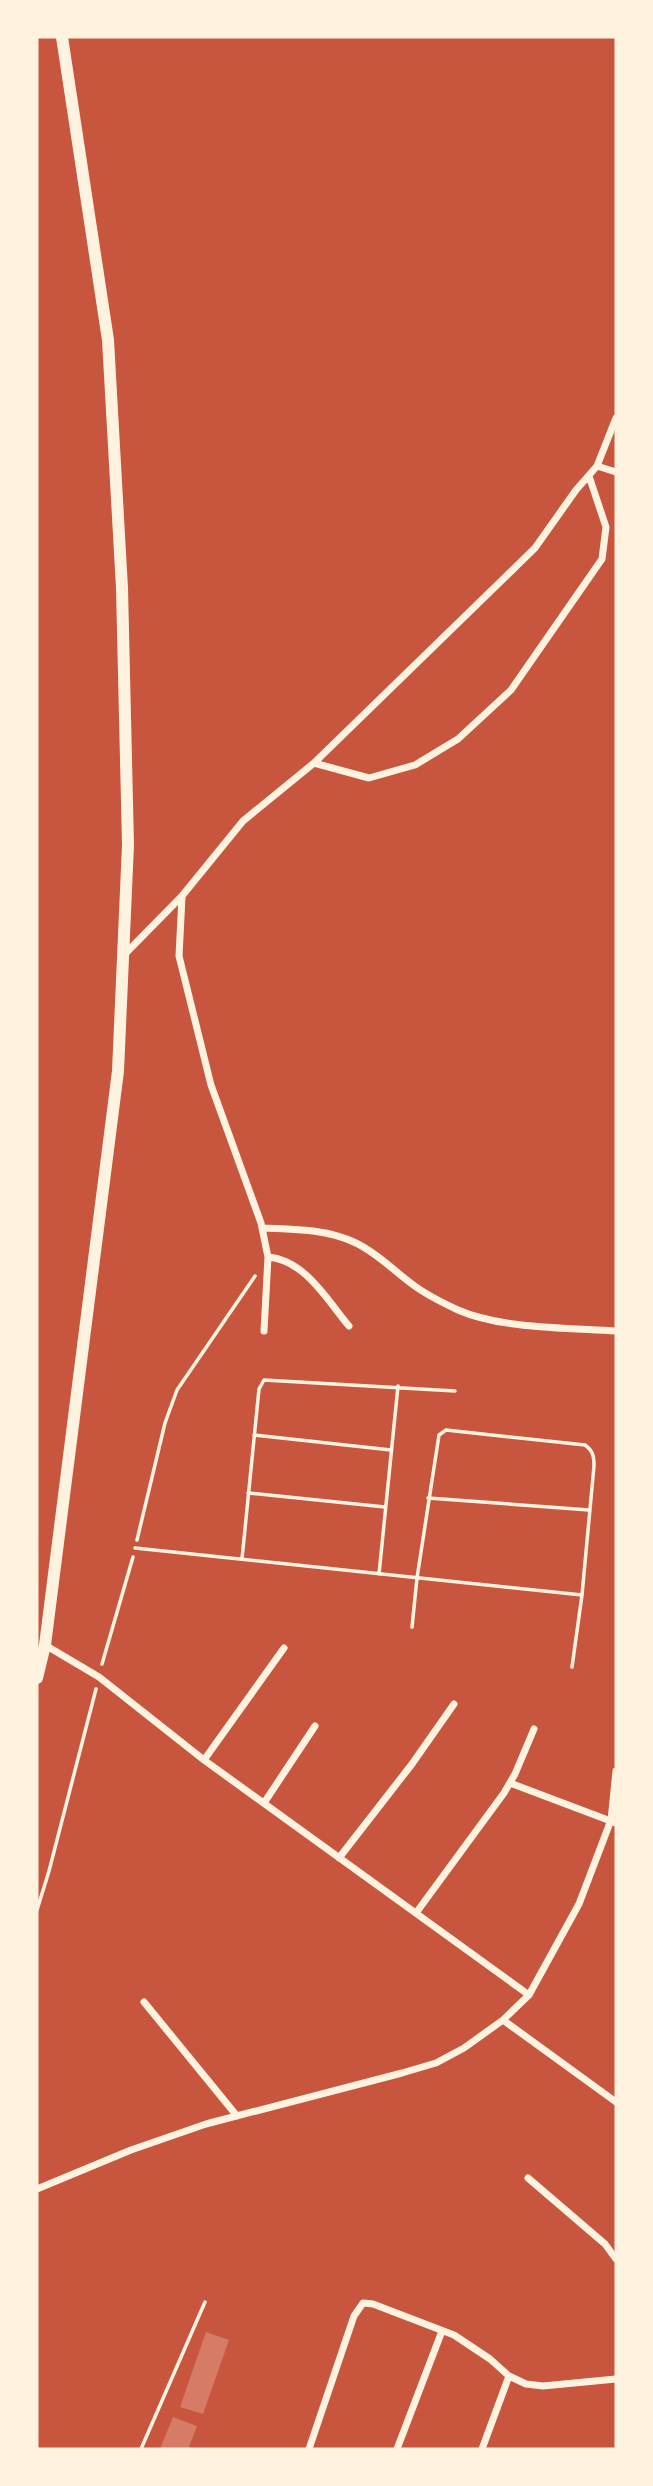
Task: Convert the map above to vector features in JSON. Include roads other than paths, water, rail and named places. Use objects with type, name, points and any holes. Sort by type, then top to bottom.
[{"type":"highway","points":[[37,1678],[45,1645],[118,1071],[128,845],[122,601],[108,341],[62,37]]},
{"type":"street","points":[[123,956],[182,896],[243,821],[314,763],[536,548],[597,466],[616,418]]},
{"type":"street","points":[[597,466],[616,472]]},
{"type":"street","points":[[314,763],[369,778],[415,765],[458,739],[510,690],[602,559],[606,527],[589,475]]},
{"type":"street","points":[[182,896],[179,956],[211,1085],[262,1228],[268,1257],[264,1331]]},
{"type":"street","points":[[262,1228],[323,1232],[356,1242],[414,1286],[460,1311],[492,1320],[542,1327],[616,1331]]},
{"type":"street","points":[[268,1257],[289,1262],[306,1274],[349,1326]]},
{"type":"street","points":[[45,1645],[99,1677],[204,1760],[529,1995]]},
{"type":"street","points":[[204,1760],[284,1648]]},
{"type":"street","points":[[339,1857],[412,1764],[454,1704]]},
{"type":"street","points":[[264,1803],[315,1726]]},
{"type":"street","points":[[416,1913],[510,1783],[534,1729]]},
{"type":"street","points":[[37,2189],[131,2150],[206,2124],[436,2063],[464,2048],[503,2020],[529,1995],[579,1904],[615,1819],[616,1771]]},
{"type":"street","points":[[510,1783],[615,1819]]},
{"type":"street","points":[[144,2002],[237,2116]]},
{"type":"street","points":[[503,2020],[616,2102]]},
{"type":"street","points":[[528,2178],[605,2244],[616,2259]]},
{"type":"street","points":[[309,2449],[354,2316],[363,2303],[373,2304],[454,2335],[490,2359],[509,2376],[526,2384],[543,2386],[616,2379]]},
{"type":"street","points":[[397,2449],[442,2331]]},
{"type":"street","points":[[482,2449],[509,2376]]},
{"type":"lane","points":[[242,1559],[259,1389],[264,1380],[456,1391]]},
{"type":"lane","points":[[379,1574],[398,1386]]},
{"type":"lane","points":[[412,1627],[428,1498],[439,1435],[446,1430],[585,1445],[591,1449],[594,1456],[582,1595],[572,1667]]},
{"type":"lane","points":[[254,1436],[391,1450]]},
{"type":"lane","points":[[248,1493],[385,1507]]},
{"type":"lane","points":[[428,1498],[589,1510]]},
{"type":"lane","points":[[135,1548],[582,1595]]},
{"type":"lane","points":[[141,2449],[205,2302]]}]
